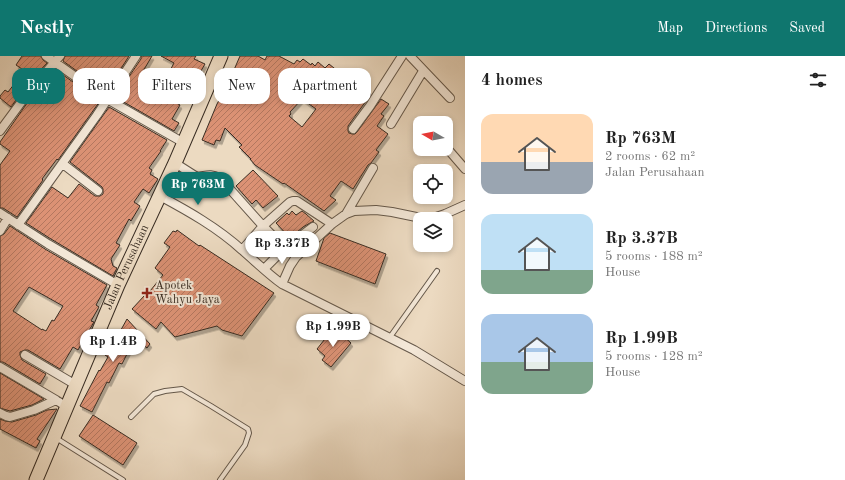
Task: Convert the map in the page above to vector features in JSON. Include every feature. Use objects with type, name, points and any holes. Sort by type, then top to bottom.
[{"type":"main road","name":"Jalan Perusahaan","points":[[36,480],[54,437],[61,404],[76,385],[118,285],[184,143],[221,56]]},
{"type":"street","points":[[46,56],[58,59],[73,71]]},
{"type":"street","points":[[128,68],[136,56]]},
{"type":"street","points":[[353,129],[370,106],[402,56]]},
{"type":"street","points":[[410,56],[450,98]]},
{"type":"street","points":[[0,131],[28,92],[58,59]]},
{"type":"street","points":[[391,124],[423,71]]},
{"type":"street","points":[[18,225],[105,104]]},
{"type":"street","points":[[117,104],[184,143]]},
{"type":"street","points":[[453,155],[465,169]]},
{"type":"street","points":[[175,163],[197,177],[213,175],[220,178],[285,248]]},
{"type":"street","points":[[63,164],[98,191]]},
{"type":"street","points":[[346,214],[373,168]]},
{"type":"street","points":[[160,196],[214,228],[282,284],[390,337],[465,381]]},
{"type":"street","points":[[242,250],[263,226],[293,201],[297,201],[332,224]]},
{"type":"street","points":[[449,212],[465,205]]},
{"type":"street","points":[[282,284],[293,262],[332,224],[346,214],[354,211],[376,210],[413,216]]},
{"type":"street","points":[[0,213],[48,244],[118,285]]},
{"type":"street","points":[[0,231],[8,218]]},
{"type":"street","points":[[264,270],[285,248],[312,227]]},
{"type":"street","points":[[25,354],[76,385]]},
{"type":"street","points":[[0,367],[61,404]]},
{"type":"street","points":[[0,413],[10,417],[61,404]]},
{"type":"lane","points":[[390,337],[437,271]]},
{"type":"lane","points":[[131,417],[154,394],[165,390],[179,389],[185,390],[248,429],[249,433],[245,445],[220,480]]},
{"type":"lane","points":[[54,437],[123,480]]},
{"type":"building","points":[[22,56],[41,56],[47,63],[42,68],[20,68],[16,65]]},
{"type":"building","points":[[65,56],[129,56],[121,68],[73,68],[63,61]]},
{"type":"building","points":[[141,56],[152,56],[145,68],[138,68],[138,104],[180,105],[172,119],[179,123],[174,131],[127,104],[130,104],[130,75],[141,59]]},
{"type":"building","points":[[161,56],[196,56],[194,59],[205,64],[203,68],[171,68],[174,63]]},
{"type":"building","points":[[240,56],[258,56],[265,60],[267,56],[279,56],[294,64],[297,60],[300,62],[303,59],[315,66],[318,62],[325,68],[278,68],[278,104],[297,104],[290,112],[291,114],[289,116],[302,127],[316,109],[309,104],[364,104],[348,126],[349,133],[355,134],[381,99],[389,104],[381,114],[384,116],[377,126],[388,134],[376,150],[379,152],[368,165],[353,189],[341,181],[330,196],[336,200],[324,211],[255,165],[239,147],[242,145],[225,128],[220,141],[216,140],[214,145],[202,140],[217,104],[270,104],[270,68],[235,68]]},
{"type":"building","points":[[329,64],[334,68],[325,68]]},
{"type":"building","points":[[65,76],[73,82],[73,104],[98,104],[58,160],[57,159],[42,179],[43,180],[17,217],[3,208],[0,208],[0,165],[10,151],[0,144],[26,104],[65,104]]},
{"type":"building","points":[[12,87],[13,104],[11,107],[0,98],[5,90],[8,92]]},
{"type":"building","points":[[109,107],[167,140],[149,168],[152,170],[150,174],[158,179],[149,193],[143,189],[134,202],[140,206],[131,221],[129,219],[116,243],[120,245],[111,259],[113,266],[117,268],[113,276],[26,223],[52,187],[68,198],[79,184],[95,196],[100,196],[103,194],[102,187],[70,162]]},
{"type":"building","points":[[253,170],[278,196],[263,208],[256,200],[252,204],[236,186]]},
{"type":"building","points":[[292,211],[296,215],[302,211],[314,221],[303,227],[290,238],[276,223],[287,213],[289,215]]},
{"type":"building","points":[[10,226],[45,249],[107,285],[96,305],[99,307],[91,321],[94,322],[78,350],[73,347],[60,369],[28,350],[20,352],[22,360],[46,374],[40,384],[3,362],[0,362],[0,236],[4,234]],"holes":[[[29,287],[63,306],[54,321],[52,320],[46,331],[42,330],[13,311]]]},
{"type":"building","points":[[177,230],[199,246],[200,245],[274,293],[242,336],[222,330],[217,326],[175,337],[161,322],[156,329],[132,309],[145,295],[146,296],[163,275],[155,268],[170,247],[164,243],[173,231],[176,232]]},
{"type":"building","points":[[330,233],[386,254],[375,284],[316,261],[324,238]]},
{"type":"building","points":[[127,319],[150,344],[147,348],[135,338],[122,364],[119,363],[109,383],[107,382],[92,412],[80,406],[99,370],[100,371],[108,357],[105,355],[115,336],[117,337]]},
{"type":"building","points":[[332,330],[340,336],[342,335],[351,343],[331,367],[322,360],[325,356],[317,349]]},
{"type":"building","points":[[0,373],[44,399],[32,405],[10,411],[0,408]]},
{"type":"building","points":[[57,409],[37,439],[40,441],[36,448],[0,429],[0,419],[12,422],[47,410]]},
{"type":"building","points":[[93,415],[137,443],[123,465],[79,436]]},
{"type":"place","name":"Apotek Wahyu Jaya","points":[[147,293]]}]
